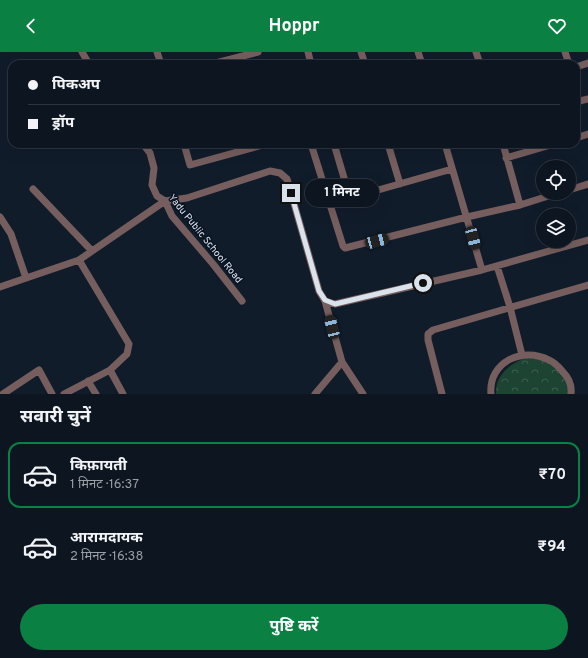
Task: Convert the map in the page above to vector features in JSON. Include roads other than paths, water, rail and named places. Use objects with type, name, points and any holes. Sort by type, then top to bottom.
[{"type":"street","points":[[228,60],[258,52]]},
{"type":"street","name":"Yadu Public School Road","points":[[146,148],[150,153],[154,168],[152,185],[157,196],[165,201],[172,216],[242,301]]},
{"type":"street","points":[[185,148],[190,165],[239,148]]},
{"type":"street","points":[[312,148],[343,246],[347,249],[536,200]]},
{"type":"street","points":[[335,148],[350,198]]},
{"type":"street","points":[[389,148],[400,184]]},
{"type":"street","points":[[446,148],[482,270]]},
{"type":"street","points":[[503,148],[520,205]]},
{"type":"street","points":[[506,158],[534,148]]},
{"type":"street","points":[[329,204],[452,169]]},
{"type":"street","points":[[0,287],[79,260],[165,201],[187,198],[270,171],[280,173],[287,179],[319,291],[325,300],[342,362],[363,394]]},
{"type":"street","points":[[576,188],[588,184]]},
{"type":"street","points":[[33,189],[92,251]]},
{"type":"street","points":[[0,217],[3,227],[11,234],[26,278]]},
{"type":"street","points":[[325,300],[335,304],[482,270],[588,240]]},
{"type":"street","points":[[64,394],[110,370],[127,354],[129,344],[79,260]]},
{"type":"street","points":[[497,266],[510,307],[522,355]]},
{"type":"street","points":[[442,394],[428,340],[428,334],[432,330],[588,285]]},
{"type":"street","points":[[491,394],[490,388],[492,377],[498,367],[509,359],[522,355],[538,356],[550,360],[560,368],[569,379],[571,394]]},
{"type":"street","points":[[316,394],[342,362]]},
{"type":"street","points":[[3,394],[40,370],[52,394]]},
{"type":"street","points":[[110,370],[123,394]]},
{"type":"street","points":[[88,381],[96,394]]}]
